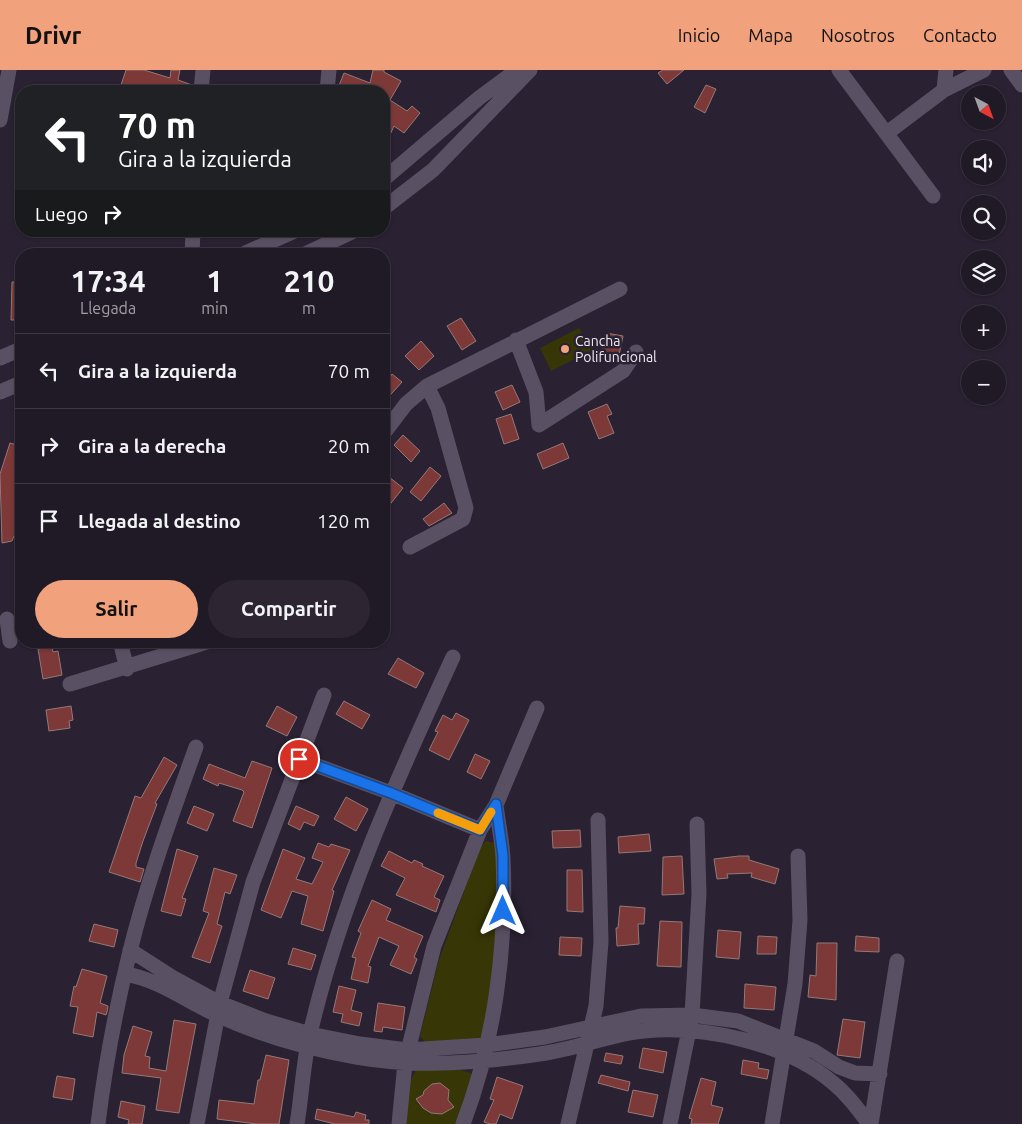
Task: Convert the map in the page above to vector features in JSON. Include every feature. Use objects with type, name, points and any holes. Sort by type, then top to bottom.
[{"type":"street","points":[[0,120],[9,70]]},
{"type":"street","points":[[202,85],[203,70]]},
{"type":"street","points":[[328,85],[329,70]]},
{"type":"street","points":[[390,174],[479,98],[517,70]]},
{"type":"street","points":[[390,203],[433,170],[530,70]]},
{"type":"street","points":[[838,70],[933,196]]},
{"type":"street","points":[[944,90],[946,70]]},
{"type":"street","points":[[887,133],[944,90],[984,70]]},
{"type":"street","points":[[1011,70],[1022,85]]},
{"type":"street","points":[[257,248],[281,237]]},
{"type":"street","points":[[319,248],[341,237]]},
{"type":"street","points":[[390,425],[406,404],[427,386],[620,288]]},
{"type":"street","points":[[516,340],[536,392],[539,425],[623,371],[636,352]]},
{"type":"street","points":[[0,358],[15,352]]},
{"type":"street","points":[[0,392],[15,386]]},
{"type":"street","points":[[410,547],[463,519],[466,508],[438,408],[427,386]]},
{"type":"street","points":[[10,618],[10,641]]},
{"type":"street","points":[[122,648],[127,668]]},
{"type":"street","points":[[70,684],[188,648]]},
{"type":"street","points":[[298,1124],[309,1041],[342,926],[391,793],[453,657]]},
{"type":"street","points":[[197,1124],[219,1009],[253,882],[324,695]]},
{"type":"street","points":[[399,1124],[406,1056],[434,946],[480,830],[496,804],[537,708]]},
{"type":"street","points":[[98,1124],[130,950],[161,847],[196,748]]},
{"type":"street","points":[[299,759],[391,793],[480,830]]},
{"type":"street","points":[[463,1124],[487,1045],[496,996],[503,929],[503,856],[496,804]]},
{"type":"street","points":[[568,1124],[596,1006],[601,942],[598,820]]},
{"type":"street","points":[[670,1124],[692,1015],[699,894],[697,824]]},
{"type":"street","points":[[772,1124],[795,984],[800,920],[798,856]]},
{"type":"street","points":[[130,950],[219,1009]]},
{"type":"street","points":[[870,1124],[880,1074],[897,961]]},
{"type":"street","points":[[125,974],[141,976],[219,1009],[266,1021],[309,1041],[360,1044],[406,1056],[448,1064],[548,1052],[643,1031],[689,1030],[734,1036],[784,1055],[832,1081],[849,1097],[870,1124]]},
{"type":"street","points":[[406,1056],[545,1037],[641,1016],[692,1015],[738,1021],[814,1051],[839,1067],[856,1073],[880,1074]]},
{"type":"shaded area","name":"Cancha Polifuncional","points":[[579,328],[591,351],[551,371],[540,348]]},
{"type":"shaded area","points":[[486,841],[495,843],[499,860],[494,969],[482,1040],[426,1043],[420,1036],[439,960],[480,847]]},
{"type":"shaded area","points":[[418,1067],[461,1070],[471,1073],[473,1081],[457,1124],[403,1124],[410,1081]]},
{"type":"building","points":[[126,70],[144,70],[170,78],[171,70],[180,70],[178,80],[192,85],[121,85]]},
{"type":"building","points":[[373,70],[384,70],[384,72],[401,81],[390,100],[390,85],[339,85],[344,73],[370,83]]},
{"type":"building","points":[[663,70],[684,70],[667,84],[658,73]]},
{"type":"building","points":[[706,85],[716,89],[705,113],[694,107]]},
{"type":"building","points":[[390,100],[407,111],[412,106],[420,113],[404,133],[394,126],[390,135]]},
{"type":"building","points":[[12,282],[15,282],[15,320],[11,320]]},
{"type":"building","points":[[461,318],[476,341],[462,350],[447,326]]},
{"type":"building","points":[[606,333],[623,336],[618,360],[601,356]]},
{"type":"building","points":[[421,341],[434,356],[419,370],[405,356]]},
{"type":"building","points":[[392,374],[402,382],[390,395],[390,377]]},
{"type":"building","points":[[512,385],[520,402],[503,410],[495,392]]},
{"type":"building","points":[[607,404],[612,414],[607,416],[614,433],[599,439],[588,412]]},
{"type":"building","points":[[511,414],[519,439],[504,444],[496,419]]},
{"type":"building","points":[[403,435],[420,451],[411,462],[394,445]]},
{"type":"building","points":[[10,443],[15,444],[15,536],[12,541],[2,543],[0,474]]},
{"type":"building","points":[[563,443],[569,458],[543,469],[537,454]]},
{"type":"building","points":[[430,467],[441,476],[421,501],[410,492]]},
{"type":"building","points":[[390,478],[403,488],[390,504]]},
{"type":"building","points":[[444,503],[452,513],[429,526],[423,519]]},
{"type":"building","points":[[52,648],[53,652],[58,651],[62,675],[43,679],[38,649]]},
{"type":"building","points":[[398,658],[424,673],[416,688],[388,674]]},
{"type":"building","points":[[344,701],[370,715],[362,729],[336,714]]},
{"type":"building","points":[[71,706],[73,720],[69,721],[70,728],[49,731],[46,710]]},
{"type":"building","points":[[277,706],[297,717],[287,736],[266,726]]},
{"type":"building","points":[[456,713],[469,720],[449,760],[429,750],[438,732],[435,731],[443,715],[452,720]]},
{"type":"building","points":[[475,754],[490,761],[481,779],[467,772]]},
{"type":"building","points":[[164,757],[177,765],[155,803],[157,804],[136,863],[136,867],[144,869],[140,882],[109,872],[135,796],[141,798]]},
{"type":"building","points":[[252,761],[272,768],[252,828],[233,821],[244,792],[242,790],[219,783],[218,786],[203,779],[209,764],[245,778]]},
{"type":"building","points":[[346,797],[368,809],[356,831],[334,819]]},
{"type":"building","points":[[194,806],[214,814],[207,831],[187,823]]},
{"type":"building","points":[[296,806],[319,816],[314,826],[304,822],[300,830],[288,824]]},
{"type":"building","points":[[580,830],[581,847],[553,848],[552,831]]},
{"type":"building","points":[[649,834],[651,851],[619,853],[618,837]]},
{"type":"building","points":[[318,843],[329,847],[331,844],[350,850],[332,890],[334,891],[323,931],[301,924],[308,896],[292,891],[281,918],[261,910],[283,849],[305,858],[296,879],[312,884],[323,862],[312,858]]},
{"type":"building","points":[[177,849],[198,856],[182,898],[186,899],[181,916],[161,911]]},
{"type":"building","points":[[389,851],[412,863],[414,860],[423,864],[422,866],[444,876],[434,897],[440,900],[436,912],[396,895],[405,878],[381,866]]},
{"type":"building","points":[[682,856],[684,894],[662,895],[663,857]]},
{"type":"building","points":[[749,856],[749,860],[779,869],[775,884],[751,877],[752,873],[727,874],[728,878],[717,879],[714,859]]},
{"type":"building","points":[[214,868],[237,875],[230,894],[225,892],[217,924],[222,926],[210,963],[192,957],[209,913],[203,911]]},
{"type":"building","points":[[567,870],[582,870],[583,912],[567,911]]},
{"type":"building","points":[[372,900],[391,909],[386,920],[423,936],[414,957],[417,959],[411,974],[390,965],[399,946],[379,937],[368,966],[371,967],[368,983],[351,979],[356,958],[352,957],[361,933],[358,931]]},
{"type":"building","points":[[620,906],[645,908],[644,924],[638,924],[639,944],[617,946],[616,928],[618,928]]},
{"type":"building","points":[[660,921],[682,922],[681,967],[657,966]]},
{"type":"building","points":[[94,924],[118,930],[114,947],[89,941]]},
{"type":"building","points":[[718,930],[741,932],[739,959],[716,957]]},
{"type":"building","points":[[758,936],[777,937],[776,954],[757,954]]},
{"type":"building","points":[[856,936],[879,938],[879,952],[855,951]]},
{"type":"building","points":[[560,937],[582,938],[581,956],[559,955]]},
{"type":"building","points":[[817,943],[837,943],[836,1000],[808,997],[810,975],[816,976]]},
{"type":"building","points":[[293,948],[316,955],[311,970],[288,964]]},
{"type":"building","points":[[82,969],[107,976],[100,1003],[108,1006],[107,1012],[106,1015],[97,1012],[93,1037],[73,1033],[78,1007],[70,1006],[74,986],[76,987]]},
{"type":"building","points":[[250,970],[275,978],[268,999],[243,991]]},
{"type":"building","points":[[745,984],[776,987],[774,1010],[744,1008]]},
{"type":"building","points":[[339,986],[356,990],[351,1010],[362,1013],[359,1026],[341,1022],[343,1014],[333,1012]]},
{"type":"building","points":[[378,1003],[405,1007],[402,1030],[383,1027],[382,1032],[374,1031]]},
{"type":"building","points":[[843,1019],[865,1022],[860,1058],[837,1055]]},
{"type":"building","points":[[174,1020],[196,1024],[179,1113],[156,1110],[161,1078],[122,1073],[124,1055],[133,1026],[152,1032],[145,1056],[150,1057],[149,1068],[166,1071]]},
{"type":"building","points":[[643,1048],[667,1052],[663,1073],[639,1068]]},
{"type":"building","points":[[606,1053],[623,1056],[621,1064],[604,1061]]},
{"type":"building","points":[[266,1055],[289,1060],[279,1124],[257,1124],[217,1119],[219,1100],[254,1104],[258,1080],[260,1080]]},
{"type":"building","points":[[743,1060],[759,1063],[758,1068],[769,1070],[767,1079],[741,1074]]},
{"type":"building","points":[[601,1075],[630,1082],[628,1091],[598,1083]]},
{"type":"building","points":[[57,1076],[75,1079],[72,1100],[53,1097]]},
{"type":"building","points":[[497,1077],[523,1086],[512,1119],[500,1114],[496,1124],[490,1124],[484,1122],[494,1100],[490,1099]]},
{"type":"building","points":[[701,1078],[716,1082],[711,1105],[723,1108],[718,1124],[691,1124],[692,1119],[689,1118]]},
{"type":"building","points":[[440,1083],[449,1090],[448,1100],[454,1107],[442,1114],[431,1113],[423,1108],[416,1099],[423,1095],[424,1091],[432,1084]]},
{"type":"building","points":[[633,1090],[658,1095],[653,1117],[628,1112]]},
{"type":"building","points":[[121,1101],[145,1106],[142,1124],[128,1124],[129,1120],[118,1117]]},
{"type":"building","points":[[317,1109],[354,1117],[356,1112],[366,1115],[365,1120],[369,1120],[369,1124],[335,1124],[315,1119]]},
{"type":"slow traffic","points":[[438,813],[480,830],[491,812]]},
{"type":"place","name":"Cancha Polifuncional","points":[[565,349]]},
{"type":"route","points":[[299,759],[391,793],[480,830],[496,804],[503,856],[503,911]]}]
